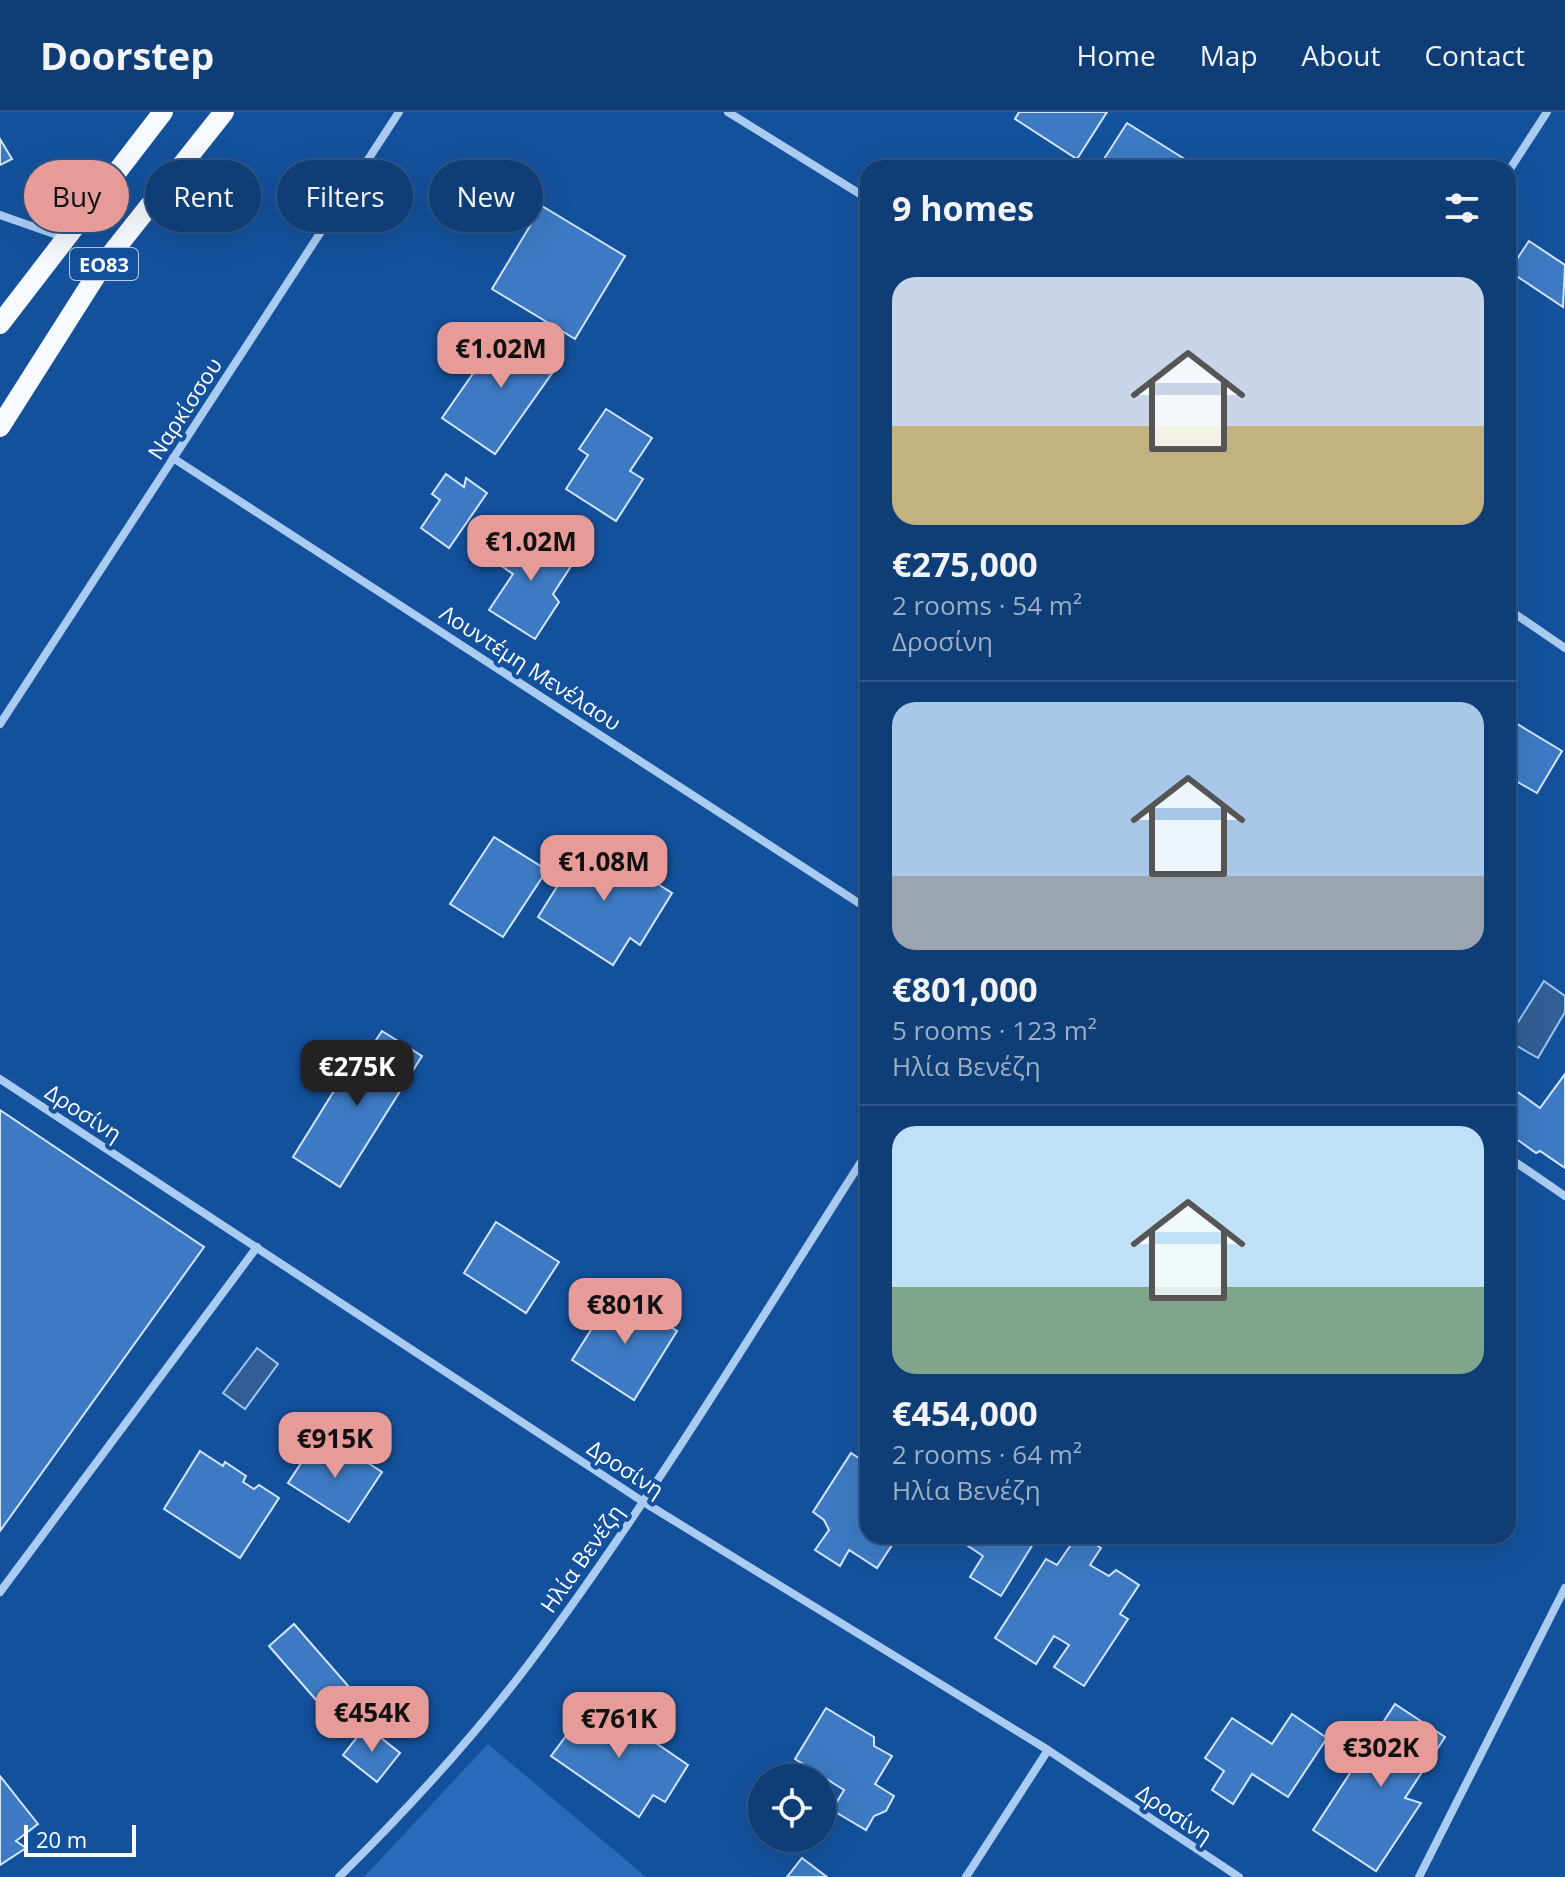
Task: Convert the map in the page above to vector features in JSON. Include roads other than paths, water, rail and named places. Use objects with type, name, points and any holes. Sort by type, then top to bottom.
[{"type":"main road","name":"ΕΟ83","points":[[0,324],[163,112]]},
{"type":"main road","name":"ΕΟ83","points":[[0,427],[104,263],[224,112]]},
{"type":"street","name":"Ναρκίσσου","points":[[0,724],[399,112]]},
{"type":"street","points":[[728,112],[860,194]]},
{"type":"street","points":[[1516,160],[1547,112]]},
{"type":"street","points":[[0,215],[65,237]]},
{"type":"street","name":"Λουντέμη Μενέλαου","points":[[173,458],[860,904]]},
{"type":"street","points":[[1516,614],[1565,648]]},
{"type":"street","name":"Δροσίνη","points":[[0,1079],[642,1501],[1048,1750],[1239,1877]]},
{"type":"street","points":[[1516,1162],[1565,1196]]},
{"type":"street","name":"Ηλία Βενέζη","points":[[339,1877],[460,1748],[526,1667],[642,1501],[860,1163]]},
{"type":"street","points":[[0,1592],[257,1247]]},
{"type":"street","points":[[1419,1877],[1565,1588]]},
{"type":"street","points":[[966,1877],[1048,1750]]}]
